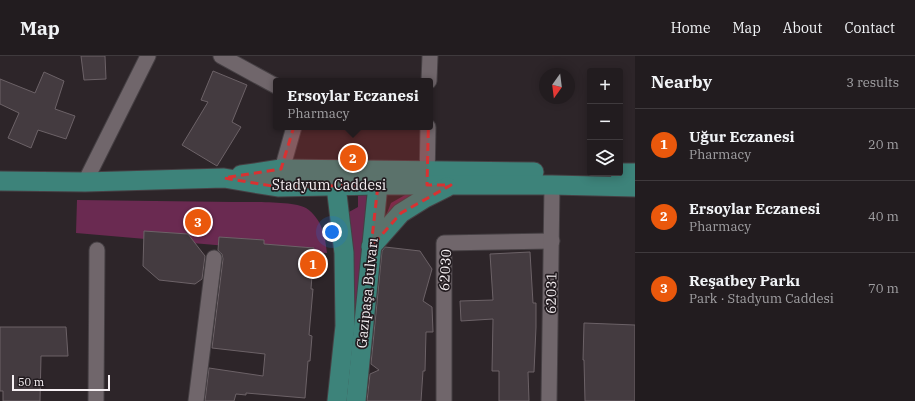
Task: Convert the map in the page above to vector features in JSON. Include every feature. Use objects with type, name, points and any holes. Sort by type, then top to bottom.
[{"type":"main road","points":[[280,178],[427,177],[587,172]]},
{"type":"main road","points":[[623,173],[635,173]]},
{"type":"main road","name":"Stadyum Caddesi","points":[[0,181],[85,182],[280,178],[336,186],[378,185],[427,177],[451,185],[635,187]]},
{"type":"main road","points":[[280,178],[322,200],[331,211],[341,230]]},
{"type":"main road","name":"Gazipaşa Bulvarı","points":[[356,401],[378,185]]},
{"type":"main road","points":[[371,247],[401,213],[425,198],[451,185]]},
{"type":"main road","name":"Gazipaşa Bulvarı","points":[[336,186],[344,253],[345,326],[337,401]]},
{"type":"street","points":[[85,182],[148,56]]},
{"type":"street","points":[[221,56],[273,84]]},
{"type":"street","points":[[429,78],[430,56]]},
{"type":"street","points":[[280,178],[293,130]]},
{"type":"street","points":[[427,177],[428,130]]},
{"type":"street","name":"62031","points":[[549,401],[552,185]]},
{"type":"street","name":"62030","points":[[444,401],[444,243],[552,242]]},
{"type":"street","points":[[96,401],[97,250]]},
{"type":"street","points":[[196,401],[214,258]]},
{"type":"highlighted area","points":[[302,100],[429,101],[427,185],[451,185],[401,213],[371,247],[378,185],[278,187],[224,178],[281,169]]},
{"type":"shaded area","points":[[367,193],[349,401],[343,401],[349,212],[358,207],[358,194]]},
{"type":"shaded area","points":[[422,194],[380,231],[391,203],[405,195]]},
{"type":"shaded area","points":[[77,200],[260,202],[292,204],[306,208],[316,217],[324,234],[327,253],[272,250],[76,233]]},
{"type":"building","points":[[81,56],[105,56],[106,79],[84,80]]},
{"type":"building","points":[[213,71],[247,85],[232,122],[241,127],[217,166],[182,145],[208,102],[201,100]]},
{"type":"building","points":[[44,72],[64,81],[55,109],[75,116],[66,139],[38,130],[31,148],[8,138],[19,113],[0,104],[0,79],[35,93]]},
{"type":"building","points":[[144,231],[188,234],[205,256],[202,279],[195,284],[159,280],[143,266]]},
{"type":"building","points":[[219,237],[264,240],[264,244],[314,248],[311,289],[313,289],[309,335],[312,336],[305,398],[246,393],[246,395],[236,394],[234,401],[205,401],[209,368],[263,376],[265,354],[212,348],[223,259],[222,254],[218,250]]},
{"type":"building","points":[[385,247],[420,251],[432,269],[423,301],[432,307],[433,332],[426,332],[425,371],[423,371],[421,401],[367,401],[370,374],[379,370],[371,364],[382,251]]},
{"type":"building","points":[[530,252],[533,303],[536,303],[536,327],[534,372],[528,372],[529,401],[499,401],[499,371],[492,371],[493,319],[461,321],[460,301],[493,300],[490,254]]},
{"type":"building","points":[[584,323],[635,325],[635,401],[585,401],[583,360]]},
{"type":"building","points":[[0,327],[66,327],[68,356],[41,356],[40,401],[3,401],[3,391],[0,391]]},
{"type":"place","name":"Ersoylar Eczanesi","points":[[353,158]]},
{"type":"place","name":"Reşatbey Parkı","points":[[198,222]]},
{"type":"place","name":"Uğur Eczanesi","points":[[313,264]]}]
